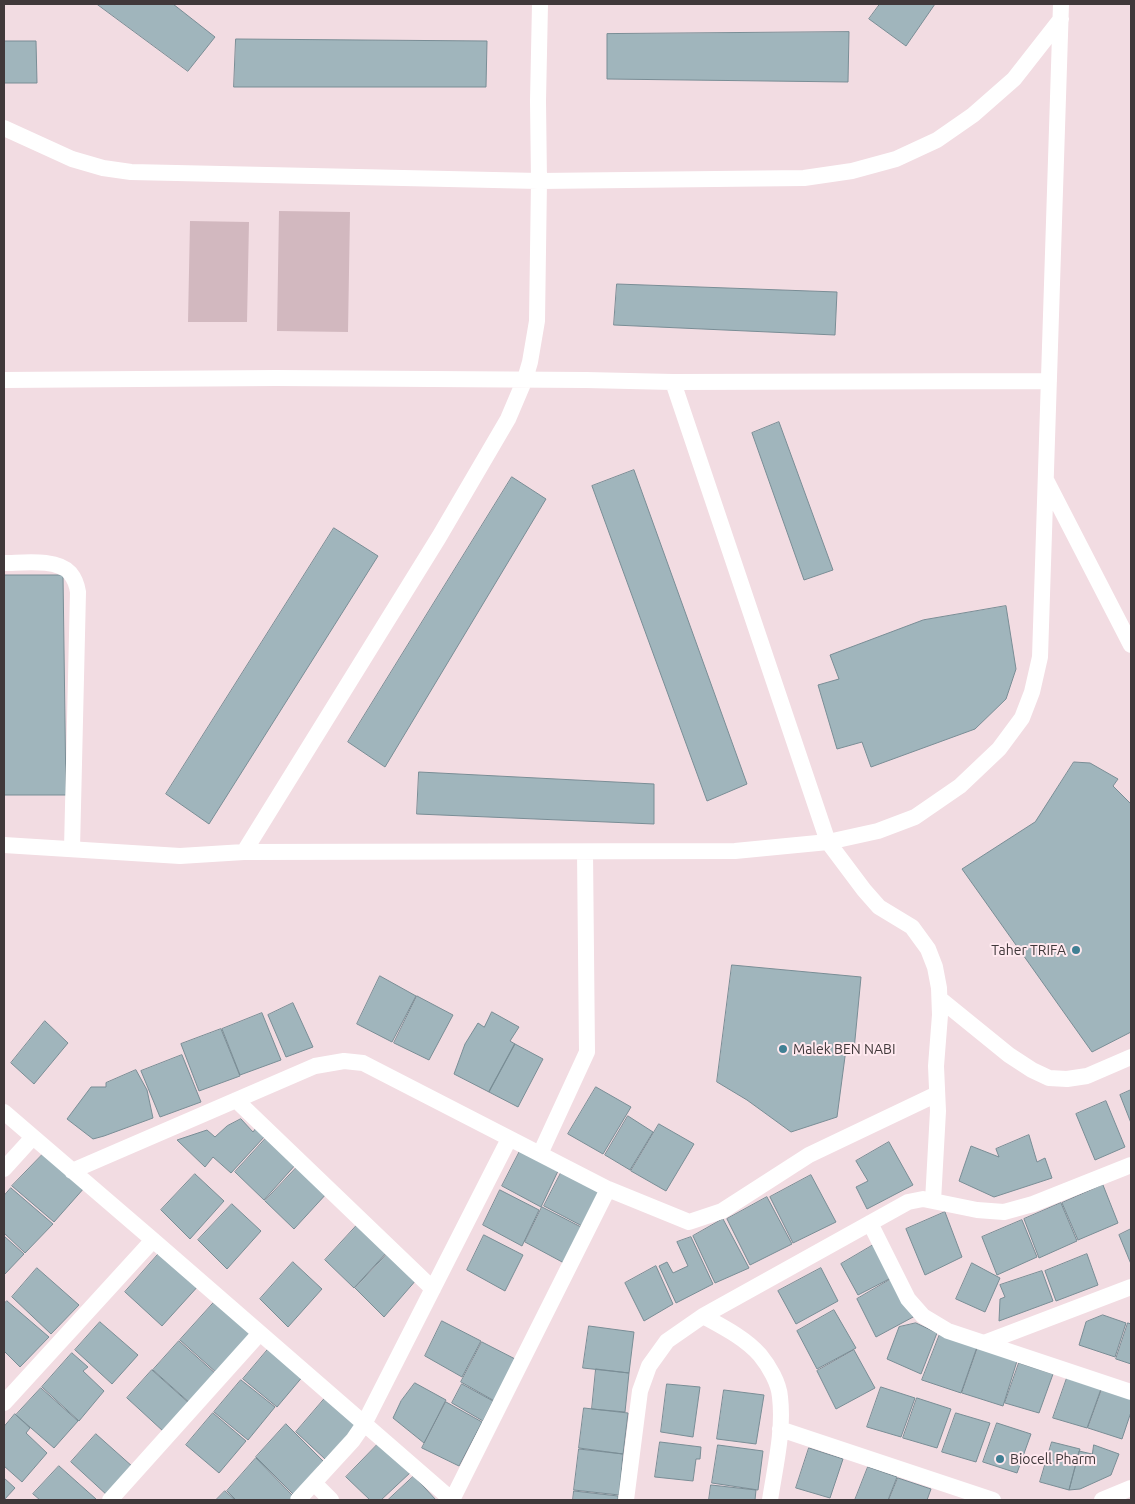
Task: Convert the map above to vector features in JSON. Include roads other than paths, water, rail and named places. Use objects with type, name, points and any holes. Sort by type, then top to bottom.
[{"type":"street","points":[[244,852],[439,537],[508,419],[525,379],[537,321],[540,181],[538,101],[540,4]]},
{"type":"street","points":[[4,128],[72,159],[103,168],[130,172],[540,181],[804,178],[852,172],[896,159],[937,140],[973,115],[1014,79],[1061,11]]},
{"type":"street","points":[[4,845],[180,856],[244,852],[735,851],[828,842],[878,831],[915,817],[960,786],[999,749],[1022,718],[1032,692],[1040,657],[1061,11]]},
{"type":"street","points":[[4,380],[276,378],[525,379],[673,382],[1049,380]]},
{"type":"street","points":[[673,382],[828,842],[879,907],[912,927],[928,949],[934,967],[940,999],[936,1066],[938,1111],[933,1201]]},
{"type":"street","points":[[1046,479],[1131,645]]},
{"type":"street","points":[[4,563],[44,563],[59,566],[69,572],[76,581],[78,592],[72,849]]},
{"type":"street","points":[[540,1154],[587,1052],[585,852]]},
{"type":"street","points":[[940,999],[1009,1055],[1032,1070],[1049,1078],[1067,1079],[1087,1076],[1131,1057]]},
{"type":"street","points":[[72,1171],[315,1066],[344,1061],[363,1063],[608,1189],[689,1222],[722,1211],[810,1155],[937,1094]]},
{"type":"street","points":[[236,1100],[433,1289]]},
{"type":"street","points":[[4,1112],[451,1500],[608,1189]]},
{"type":"street","points":[[4,1169],[33,1137]]},
{"type":"street","points":[[298,1500],[353,1440],[364,1424],[509,1139]]},
{"type":"street","points":[[626,1500],[640,1391],[649,1366],[667,1341],[703,1316],[908,1202],[923,1199],[977,1210],[1004,1212],[1033,1204],[1131,1165]]},
{"type":"street","points":[[870,1223],[908,1299],[924,1316],[948,1331],[1131,1392]]},
{"type":"street","points":[[4,1403],[153,1240]]},
{"type":"street","points":[[984,1343],[1131,1287]]},
{"type":"street","points":[[703,1316],[738,1337],[760,1356],[772,1373],[780,1395],[780,1430],[770,1500]]},
{"type":"street","points":[[110,1500],[260,1333]]},
{"type":"street","points":[[780,1430],[993,1500]]},
{"type":"street","points":[[314,1483],[331,1500]]},
{"type":"street","points":[[1102,1500],[1131,1488]]},
{"type":"place","name":"Taher TRIFA","points":[[1076,950]]},
{"type":"place","name":"Malek BEN NABI","points":[[783,1049]]},
{"type":"place","name":"Biocell Pharm","points":[[1000,1459]]}]
